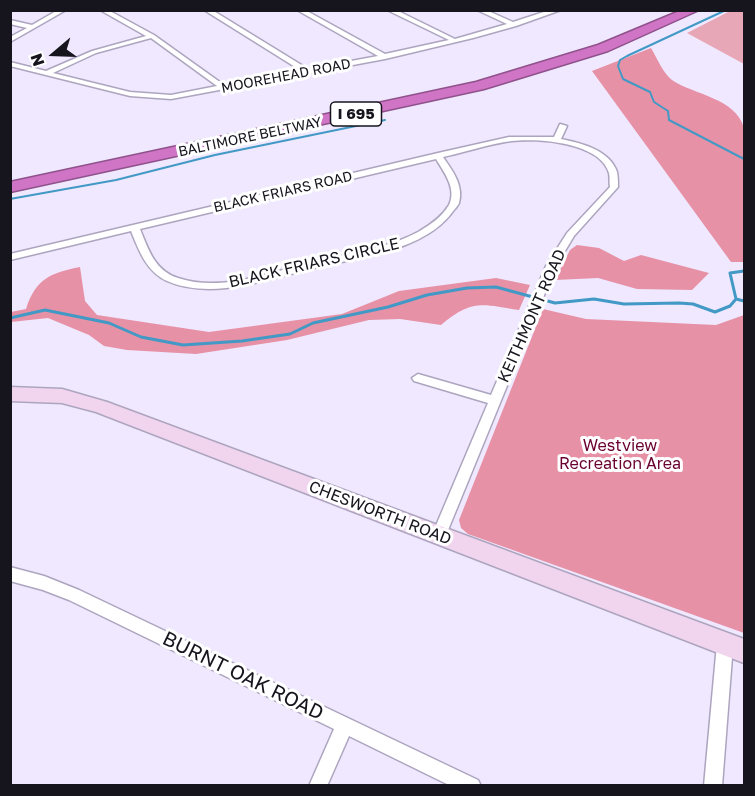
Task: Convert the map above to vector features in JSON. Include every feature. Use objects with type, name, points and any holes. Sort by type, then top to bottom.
[{"type":"highway","name":"BALTIMORE BELTWAY","points":[[10,187],[479,86],[603,48],[693,10]]},
{"type":"highway","name":"BALTIMORE BELTWAY","points":[[10,173],[467,77],[554,52],[659,12]]},
{"type":"street","points":[[10,40],[63,10]]},
{"type":"street","points":[[103,10],[152,36],[224,88]]},
{"type":"street","points":[[207,10],[308,72]]},
{"type":"street","points":[[300,10],[385,57]]},
{"type":"street","points":[[390,10],[455,41]]},
{"type":"street","points":[[480,10],[514,25]]},
{"type":"street","name":"MOOREHEAD ROAD","points":[[10,64],[145,96],[171,97],[385,57],[514,25],[558,10]]},
{"type":"street","points":[[10,22],[33,27]]},
{"type":"street","points":[[47,73],[94,52],[152,36]]},
{"type":"street","points":[[557,139],[563,126]]},
{"type":"street","name":"BLACK FRIARS ROAD","points":[[10,257],[519,137],[557,139]]},
{"type":"street","name":"KEITHMONT ROAD","points":[[440,535],[561,248],[585,216],[611,193],[615,180],[610,167],[593,152],[557,139]]},
{"type":"street","name":"BLACK FRIARS CIRCLE","points":[[134,227],[151,265],[172,280],[204,285],[238,282],[389,248],[441,222],[453,205],[457,194],[456,184],[447,165],[438,155]]},
{"type":"street","points":[[418,378],[495,401]]},
{"type":"street","name":"CHESWORTH ROAD","points":[[10,394],[40,394],[82,400],[744,651]]},
{"type":"street","name":"BURNT OAK ROAD","points":[[10,574],[44,583],[74,595],[472,786]]},
{"type":"street","points":[[713,786],[725,644]]},
{"type":"street","points":[[318,786],[345,725]]},
{"type":"shaded area","points":[[730,11],[744,11],[744,64],[687,33]]},
{"type":"green space","points":[[651,48],[672,80],[724,104],[740,118],[744,128],[744,262],[731,262],[592,71]]},
{"type":"green space","points":[[577,245],[599,248],[624,261],[641,255],[709,273],[692,290],[637,289],[598,278],[555,280],[570,250]]},
{"type":"green space","points":[[80,267],[85,301],[97,315],[209,332],[342,314],[399,291],[496,278],[530,285],[519,310],[486,305],[469,307],[441,325],[400,319],[369,320],[287,340],[196,354],[127,350],[104,346],[89,335],[48,318],[11,322],[11,312],[26,309],[35,290],[46,279]]},
{"type":"green space","name":"Westview Recreation Area","points":[[543,309],[586,319],[716,325],[744,315],[744,633],[468,534],[461,528],[459,520]]},
{"type":"waterway","points":[[726,10],[627,56],[620,60],[618,66],[623,79],[650,92],[654,102],[668,111],[669,120],[744,159]]},
{"type":"waterway","points":[[10,199],[116,180],[215,155],[385,120]]},
{"type":"waterway","points":[[736,299],[730,273],[744,271]]},
{"type":"waterway","points":[[10,318],[45,310],[109,323],[141,337],[183,345],[242,341],[290,334],[313,323],[388,307],[427,295],[467,288],[496,287],[555,303],[594,299],[624,304],[679,303],[693,304],[715,312],[730,306],[736,299]]},
{"type":"waterway","points":[[736,299],[744,301]]}]
